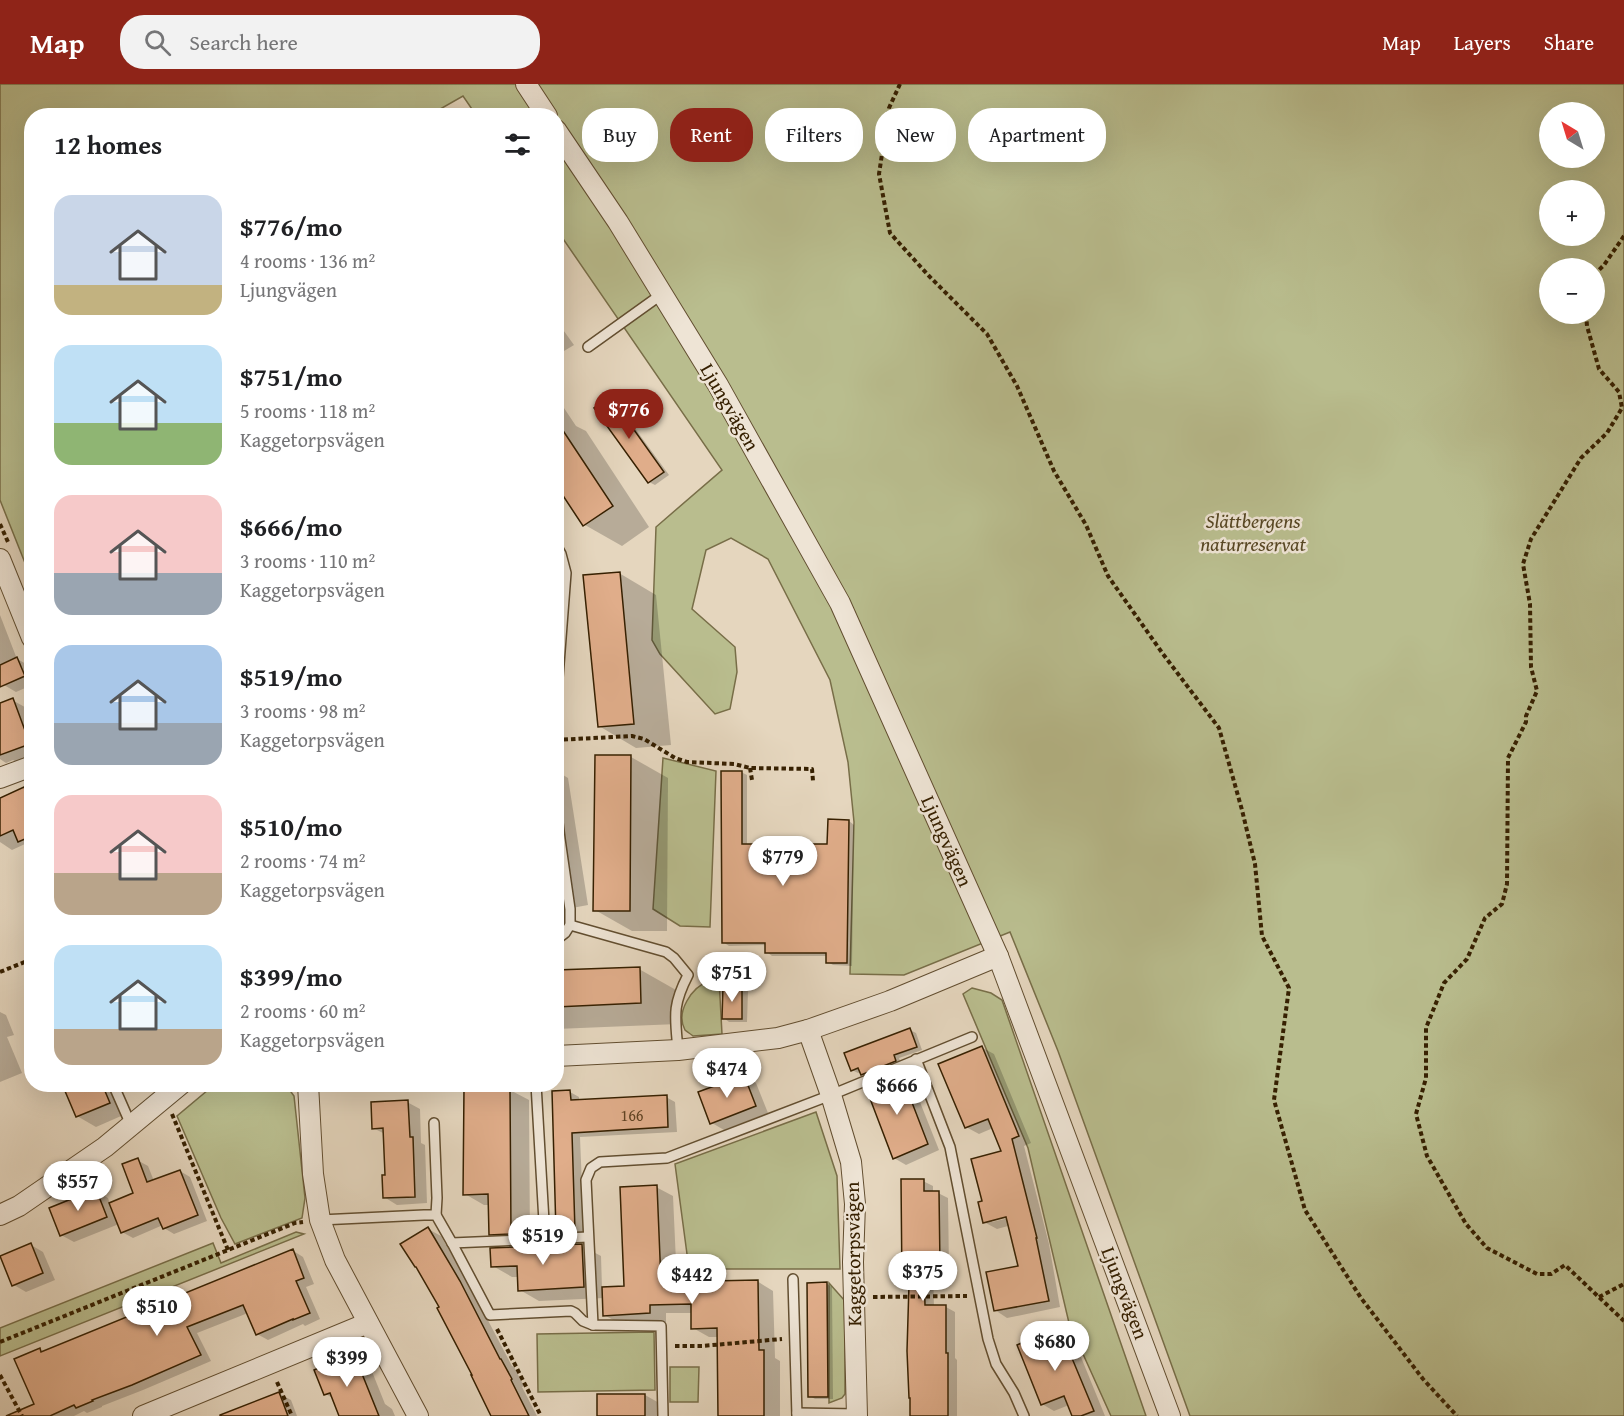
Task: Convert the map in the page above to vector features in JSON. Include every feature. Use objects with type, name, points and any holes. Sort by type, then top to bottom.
[{"type":"street","points":[[526,84],[542,108]]},
{"type":"street","name":"Ljungvägen","points":[[564,142],[618,222],[718,385],[840,603],[998,956],[1170,1416]]},
{"type":"street","points":[[0,559],[24,617]]},
{"type":"street","points":[[0,778],[24,769]]},
{"type":"street","points":[[564,1056],[678,1050],[778,1038],[808,1030],[890,1001],[998,956]]},
{"type":"street","name":"Kaggetorpsvägen","points":[[808,1030],[831,1095],[850,1162],[855,1204],[854,1297],[857,1415]]},
{"type":"street","points":[[0,1215],[19,1206],[105,1147],[172,1092]]},
{"type":"street","points":[[308,1092],[313,1174],[320,1220],[334,1260],[418,1416]]},
{"type":"street","points":[[143,1416],[368,1323]]},
{"type":"lane","points":[[588,347],[663,294]]},
{"type":"lane","points":[[564,565],[566,573],[564,599]]},
{"type":"lane","points":[[564,867],[570,909],[570,925],[564,934]]},
{"type":"lane","points":[[570,925],[666,952],[674,958],[688,975],[678,993],[674,1013],[678,1050]]},
{"type":"lane","points":[[593,1325],[586,1180],[591,1168],[600,1162],[667,1158],[831,1095],[972,1037]]},
{"type":"lane","points":[[916,1059],[950,1147],[988,1339],[996,1364],[1014,1393],[1024,1416]]},
{"type":"lane","points":[[117,1092],[131,1125]]},
{"type":"lane","points":[[536,1092],[545,1239]]},
{"type":"lane","points":[[434,1123],[436,1215],[490,1315],[571,1311],[583,1321],[593,1325],[661,1326],[663,1416]]},
{"type":"lane","points":[[320,1220],[436,1215]]},
{"type":"lane","points":[[453,1243],[588,1237]]},
{"type":"lane","points":[[793,1279],[797,1414],[857,1415]]},
{"type":"path","points":[[900,84],[889,108],[879,174],[890,233],[928,276],[987,334],[1017,386],[1054,471],[1086,525],[1108,576],[1219,728],[1255,864],[1262,936],[1288,988],[1274,1101],[1305,1210],[1361,1298],[1423,1379],[1457,1416]]},
{"type":"path","points":[[1605,264],[1624,236]]},
{"type":"path","points":[[1587,324],[1599,369],[1619,392],[1623,409],[1607,433],[1581,458],[1531,539],[1523,564],[1530,604],[1531,667],[1538,692],[1508,758],[1507,884],[1502,904],[1485,918],[1467,959],[1444,983],[1426,1028],[1426,1078],[1416,1114],[1427,1156],[1466,1224],[1487,1248],[1537,1274],[1551,1274],[1565,1266],[1624,1321]]},
{"type":"path","points":[[564,740],[632,736],[644,739],[675,758],[687,762],[734,764],[750,768],[812,769],[813,781]]},
{"type":"path","points":[[750,768],[752,780]]},
{"type":"path","points":[[0,972],[24,962]]},
{"type":"path","points":[[165,1098],[228,1250]]},
{"type":"path","points":[[0,1342],[295,1223],[320,1220]]},
{"type":"path","points":[[1599,1297],[1624,1284]]},
{"type":"path","points":[[854,1297],[980,1296]]},
{"type":"path","points":[[490,1315],[541,1416]]},
{"type":"path","points":[[662,1347],[794,1339]]},
{"type":"path","points":[[270,1364],[292,1416]]},
{"type":"path","points":[[0,1375],[22,1416]]},
{"type":"green space","name":"Slättbergens naturreservat","points":[[0,84],[1624,84],[1624,1416],[1190,1416],[1058,1051],[1010,932],[904,975],[850,974],[854,822],[848,762],[830,680],[768,559],[731,538],[706,550],[692,609],[735,647],[737,672],[730,709],[715,714],[660,654],[652,640],[656,527],[722,470],[564,240],[564,108],[471,108],[463,96],[442,108],[24,108],[24,560],[0,500]]},
{"type":"green space","points":[[663,758],[716,771],[710,927],[680,926],[653,909]]},
{"type":"green space","points":[[719,979],[722,1034],[693,1036],[685,1030],[682,1023],[687,1001],[691,994],[703,984]]},
{"type":"green space","points":[[972,988],[991,993],[1002,1000],[1146,1416],[1111,1416],[1069,1323],[1028,1148],[963,994]]},
{"type":"green space","points":[[206,1092],[291,1092],[294,1096],[305,1198],[302,1218],[235,1244],[221,1218],[177,1116]]},
{"type":"green space","points":[[816,1112],[837,1176],[840,1269],[689,1269],[675,1164]]},
{"type":"green space","points":[[296,1232],[304,1234],[0,1356],[0,1328],[213,1243],[221,1263]]},
{"type":"green space","points":[[829,1283],[845,1301],[845,1394],[842,1398],[829,1403]]},
{"type":"green space","points":[[654,1332],[655,1390],[538,1392],[537,1334]]},
{"type":"green space","points":[[670,1367],[699,1367],[698,1402],[670,1402]]},
{"type":"building","points":[[610,396],[664,472],[648,483],[594,408]]},
{"type":"building","points":[[564,432],[613,506],[583,526],[564,497]]},
{"type":"building","points":[[620,572],[634,724],[598,727],[583,575]]},
{"type":"building","points":[[17,657],[24,676],[0,687],[0,665]]},
{"type":"building","points":[[13,698],[24,728],[24,746],[0,755],[0,703]]},
{"type":"building","points":[[595,755],[631,755],[630,911],[593,911]]},
{"type":"building","points":[[721,771],[742,771],[742,844],[827,844],[828,819],[849,820],[847,963],[826,963],[826,953],[765,953],[765,943],[722,943]]},
{"type":"building","points":[[24,787],[24,839],[18,842],[13,830],[0,836],[0,798]]},
{"type":"building","points":[[640,967],[641,1003],[564,1007],[564,970]]},
{"type":"building","points":[[723,986],[742,986],[742,1019],[722,1019]]},
{"type":"building","points":[[910,1028],[917,1047],[894,1055],[896,1061],[861,1075],[858,1068],[851,1071],[844,1053]]},
{"type":"building","points":[[982,1046],[1019,1136],[1012,1139],[1037,1238],[1049,1301],[994,1311],[986,1272],[1018,1266],[1006,1217],[983,1223],[978,1202],[982,1201],[971,1159],[1001,1151],[988,1119],[965,1128],[938,1064]]},
{"type":"building","points":[[901,1074],[928,1144],[893,1159],[866,1088]]},
{"type":"building","points":[[744,1075],[756,1106],[710,1124],[698,1092]]},
{"type":"building","points":[[570,1090],[571,1100],[667,1095],[668,1127],[572,1133],[575,1231],[556,1232],[552,1092]]},
{"type":"building","points":[[65,1092],[105,1092],[110,1103],[76,1117]]},
{"type":"building","points":[[464,1092],[510,1092],[511,1234],[489,1235],[488,1194],[463,1195]]},
{"type":"building","points":[[408,1100],[410,1137],[413,1137],[415,1197],[383,1198],[382,1175],[385,1175],[383,1128],[372,1129],[371,1102]]},
{"type":"building","points":[[138,1158],[147,1182],[180,1170],[198,1215],[163,1229],[158,1218],[121,1233],[109,1203],[133,1193],[122,1164]]},
{"type":"building","points":[[901,1179],[924,1179],[924,1191],[939,1191],[940,1266],[924,1266],[925,1305],[946,1305],[948,1416],[910,1416],[907,1351],[909,1284],[902,1285]]},
{"type":"building","points":[[657,1185],[661,1282],[758,1280],[759,1350],[764,1350],[764,1416],[718,1416],[717,1328],[691,1329],[691,1304],[650,1305],[650,1313],[603,1316],[602,1287],[624,1286],[620,1187]]},
{"type":"building","points":[[96,1189],[107,1217],[60,1236],[49,1208]]},
{"type":"building","points":[[428,1227],[460,1281],[529,1416],[491,1416],[437,1308],[439,1307],[400,1244]]},
{"type":"building","points":[[31,1243],[43,1273],[12,1286],[0,1256]]},
{"type":"building","points":[[582,1244],[584,1287],[518,1291],[517,1266],[491,1267],[490,1248]]},
{"type":"building","points":[[293,1249],[304,1278],[296,1281],[310,1313],[256,1335],[243,1305],[187,1327],[201,1355],[76,1408],[74,1405],[50,1416],[6,1416],[34,1404],[14,1359],[40,1348],[41,1352]]},
{"type":"building","points":[[827,1282],[828,1397],[808,1397],[807,1283]]},
{"type":"building","points":[[1059,1327],[1094,1411],[1081,1416],[1072,1416],[1064,1396],[1041,1405],[1017,1345]]},
{"type":"building","points":[[354,1354],[379,1416],[339,1416],[330,1393],[324,1395],[314,1370]]},
{"type":"building","points":[[279,1392],[288,1416],[220,1416],[220,1415]]},
{"type":"building","points":[[597,1394],[645,1394],[645,1416],[597,1416]]}]
